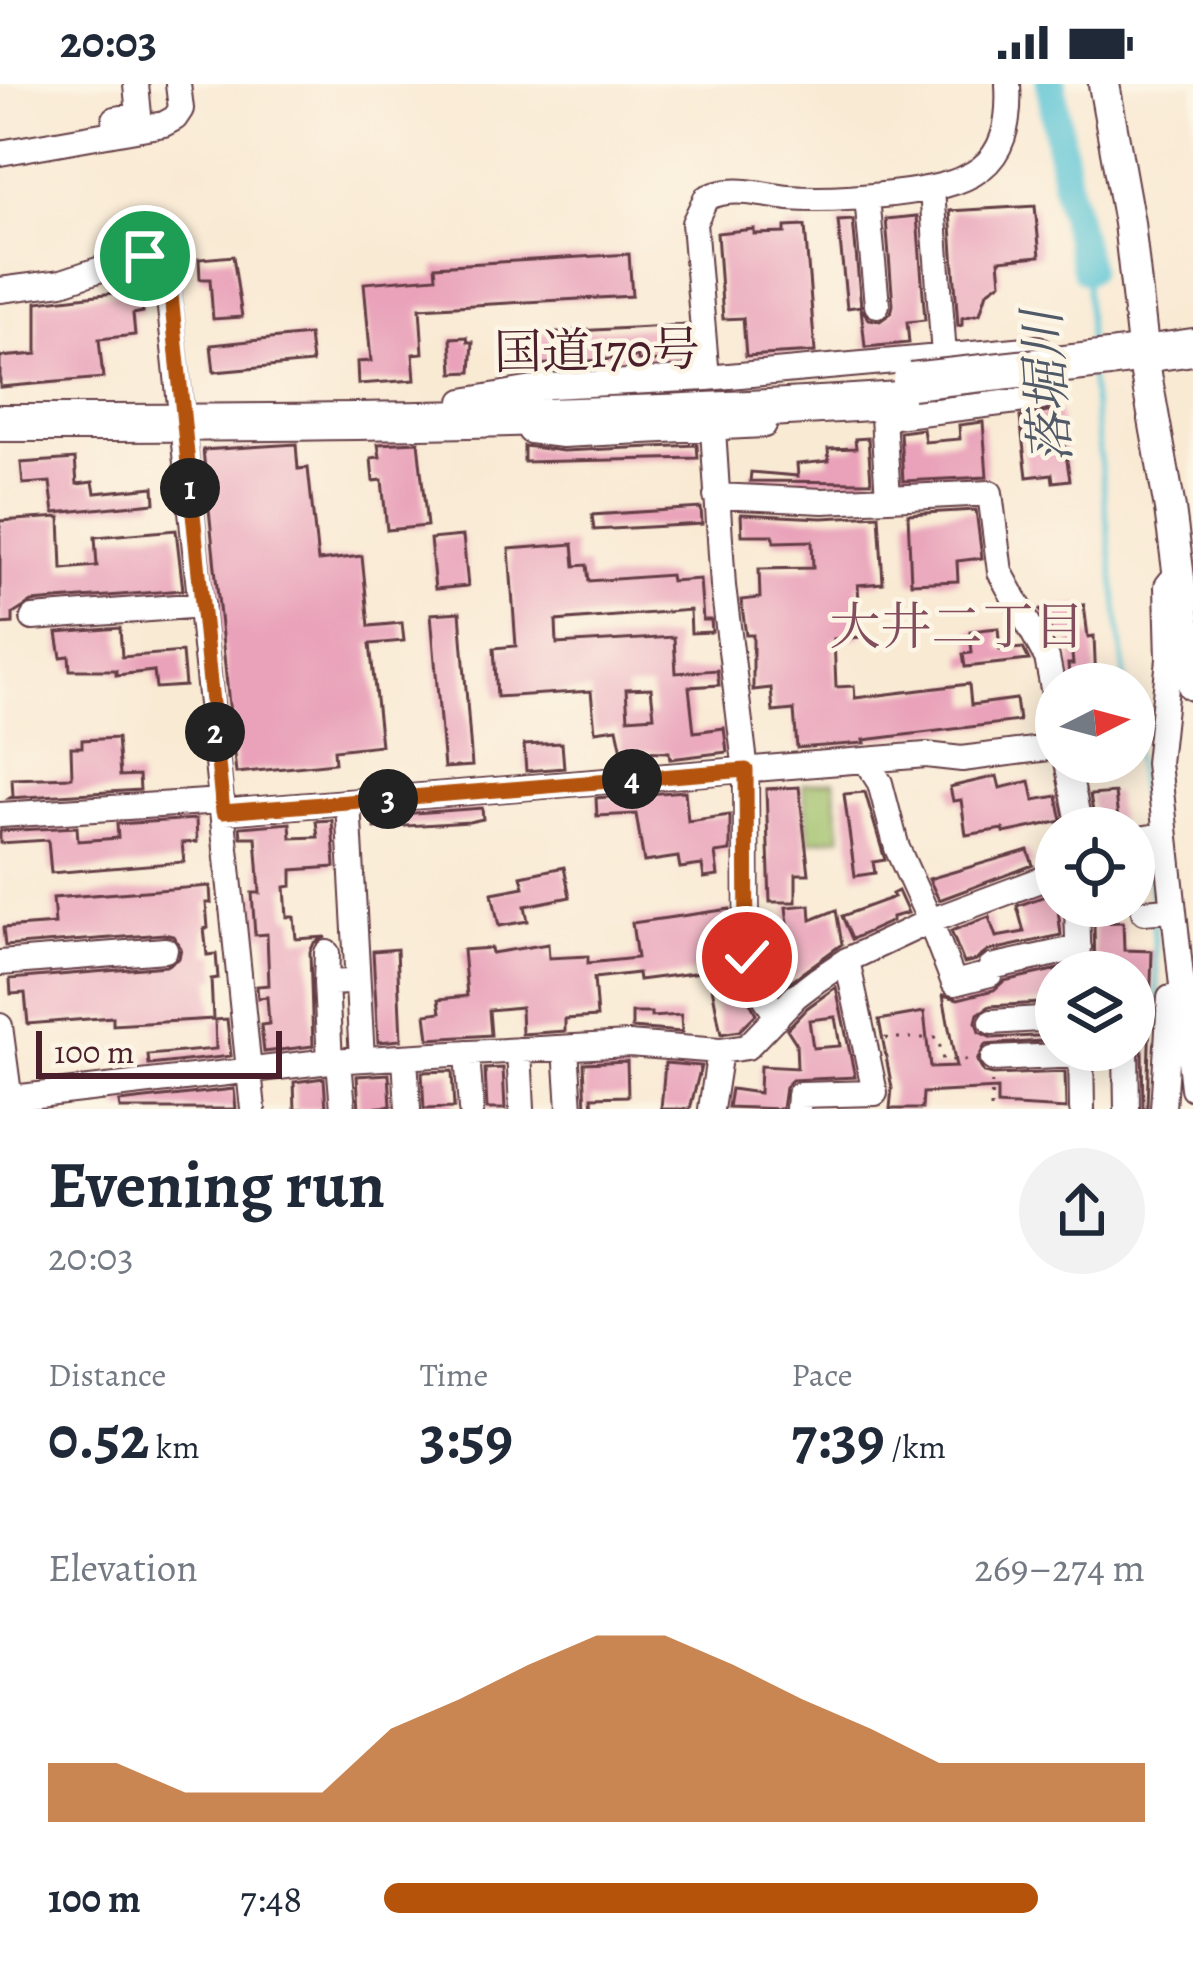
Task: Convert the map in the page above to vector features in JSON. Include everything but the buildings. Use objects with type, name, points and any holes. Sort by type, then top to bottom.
[{"type":"highway","name":"国道170号","points":[[0,404],[426,419],[714,413],[902,399],[1154,362]]},
{"type":"highway","name":"国道170号","points":[[0,423],[463,401],[902,399]]},
{"type":"main road","points":[[1104,84],[1154,362],[1193,685]]},
{"type":"street","points":[[0,136],[139,115],[136,84]]},
{"type":"street","points":[[0,152],[164,124],[181,109],[178,84]]},
{"type":"street","points":[[707,378],[694,223],[706,198],[735,190],[818,200],[932,190],[958,183],[995,156],[1006,135],[1008,84]]},
{"type":"street","points":[[932,190],[944,356]]},
{"type":"street","points":[[867,197],[877,305]]},
{"type":"street","points":[[0,290],[62,282],[137,257],[157,261],[166,270],[253,1109]]},
{"type":"street","points":[[426,419],[562,435],[713,429],[902,399],[1042,398],[1038,348],[707,378],[550,386],[463,401]]},
{"type":"street","points":[[888,498],[902,399]]},
{"type":"street","points":[[713,429],[723,586],[746,770],[747,957],[751,974],[777,1016]]},
{"type":"street","points":[[716,496],[823,502],[990,493],[1000,572],[1048,663]]},
{"type":"street","points":[[1152,807],[1169,658],[1167,586],[1179,569]]},
{"type":"street","points":[[32,619],[202,605]]},
{"type":"street","points":[[0,815],[349,802],[926,755],[962,759],[1035,750]]},
{"type":"street","points":[[866,760],[880,783],[897,848],[954,983],[990,974],[991,967],[1035,964]]},
{"type":"street","points":[[343,1109],[349,802]]},
{"type":"street","points":[[1155,857],[1176,914],[1193,1088]]},
{"type":"street","points":[[0,1026],[8,1086],[3,1098],[344,1060],[628,1044],[720,1051],[747,1048],[796,996],[847,960],[930,920],[1035,882]]},
{"type":"street","points":[[1155,889],[1170,992],[1163,1109]]},
{"type":"street","points":[[0,963],[165,950]]},
{"type":"street","points":[[326,953],[338,983],[344,1060]]},
{"type":"street","points":[[798,1109],[799,1096],[862,1101],[875,1093],[847,960]]},
{"type":"street","points":[[992,1022],[1035,1019]]},
{"type":"street","points":[[566,1048],[570,1109]]},
{"type":"street","points":[[518,1050],[522,1109]]},
{"type":"street","points":[[711,1109],[720,1051]]},
{"type":"street","points":[[467,1053],[472,1109]]},
{"type":"street","points":[[980,1060],[1035,1056]]},
{"type":"street","points":[[404,1057],[408,1109]]},
{"type":"street","points":[[1081,1071],[1082,1109]]},
{"type":"street","points":[[1126,1071],[1127,1109]]},
{"type":"path","points":[[867,1040],[938,1039],[943,1060],[980,1060]]},
{"type":"green space","points":[[834,781],[841,837],[810,841],[803,784]]},
{"type":"waterway","name":"落堀川","points":[[1051,84],[1067,189],[1086,269]]},
{"type":"waterway","name":"落堀川","points":[[1086,269],[1089,345]]},
{"type":"waterway","name":"落堀川","points":[[1090,374],[1124,663]]},
{"type":"waterway","name":"落堀川","points":[[1139,783],[1141,807]]},
{"type":"waterway","name":"落堀川","points":[[1154,927],[1158,1001]]},
{"type":"district","name":"大井二丁目","points":[[957,626]]},
{"type":"route","points":[[145,256],[166,270],[170,285],[223,812],[746,770],[747,957]]}]
